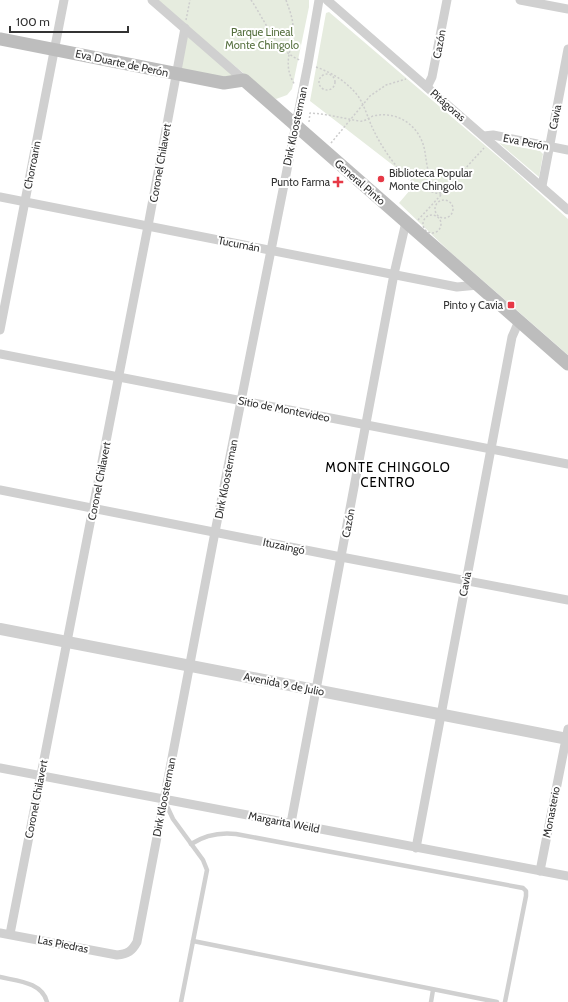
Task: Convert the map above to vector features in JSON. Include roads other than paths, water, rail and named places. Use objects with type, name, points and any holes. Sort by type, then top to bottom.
[{"type":"main road","name":"Eva Duarte de Perón","points":[[0,38],[224,83],[244,80]]},
{"type":"main road","name":"General Pinto","points":[[244,80],[568,364]]},
{"type":"street","name":"Chorroarin","points":[[0,330],[64,0]]},
{"type":"street","name":"General Pinto","points":[[152,0],[244,80]]},
{"type":"street","name":"Dirk Kloosterman","points":[[127,954],[133,949],[137,942],[215,532],[295,125],[299,88],[319,0]]},
{"type":"street","name":"Pitágoras","points":[[327,0],[568,210]]},
{"type":"street","name":"Cazón","points":[[427,86],[432,76],[447,0]]},
{"type":"street","points":[[520,0],[568,10]]},
{"type":"street","name":"Coronel Chilavert","points":[[10,934],[94,508],[185,28]]},
{"type":"street","name":"Cavia","points":[[542,186],[568,49]]},
{"type":"street","name":"Eva Perón","points":[[487,139],[493,135],[568,150]]},
{"type":"street","name":"Tucumán","points":[[0,197],[457,287],[478,285]]},
{"type":"street","name":"Cazón","points":[[291,823],[394,274],[408,225]]},
{"type":"street","name":"Cavia","points":[[416,848],[512,337],[519,321]]},
{"type":"street","name":"Sitio de Montevideo","points":[[0,354],[492,448],[568,464]]},
{"type":"street","name":"Ituzaingó","points":[[0,490],[568,600]]},
{"type":"street","name":"Avenida 9 de Julio","points":[[0,629],[440,714],[567,736]]},
{"type":"street","name":"Monasterio","points":[[540,871],[567,736]]},
{"type":"street","name":"Margarita Weild","points":[[0,768],[568,876]]},
{"type":"street","name":"Las Piedras","points":[[0,933],[117,954],[127,954]]},
{"type":"lane","points":[[164,798],[173,818],[203,860],[207,870],[181,1002]]},
{"type":"lane","points":[[191,844],[201,837],[213,834],[236,834],[523,888],[526,891],[526,896],[505,1002]]},
{"type":"lane","points":[[193,941],[497,1002]]},
{"type":"lane","points":[[0,977],[34,986],[44,995],[47,1002]]},
{"type":"lane","points":[[431,1002],[433,990]]},
{"type":"place","name":"Biblioteca Popular Monte Chingolo","points":[[381,179]]},
{"type":"place","name":"Punto Farma","points":[[338,182]]},
{"type":"place","name":"Pinto y Cavia","points":[[511,305]]},
{"type":"district","name":"MONTE CHINGOLO CENTRO","points":[[388,474]]},
{"type":"park label","name":"Parque Lineal Monte Chingolo","points":[[262,38]]}]
